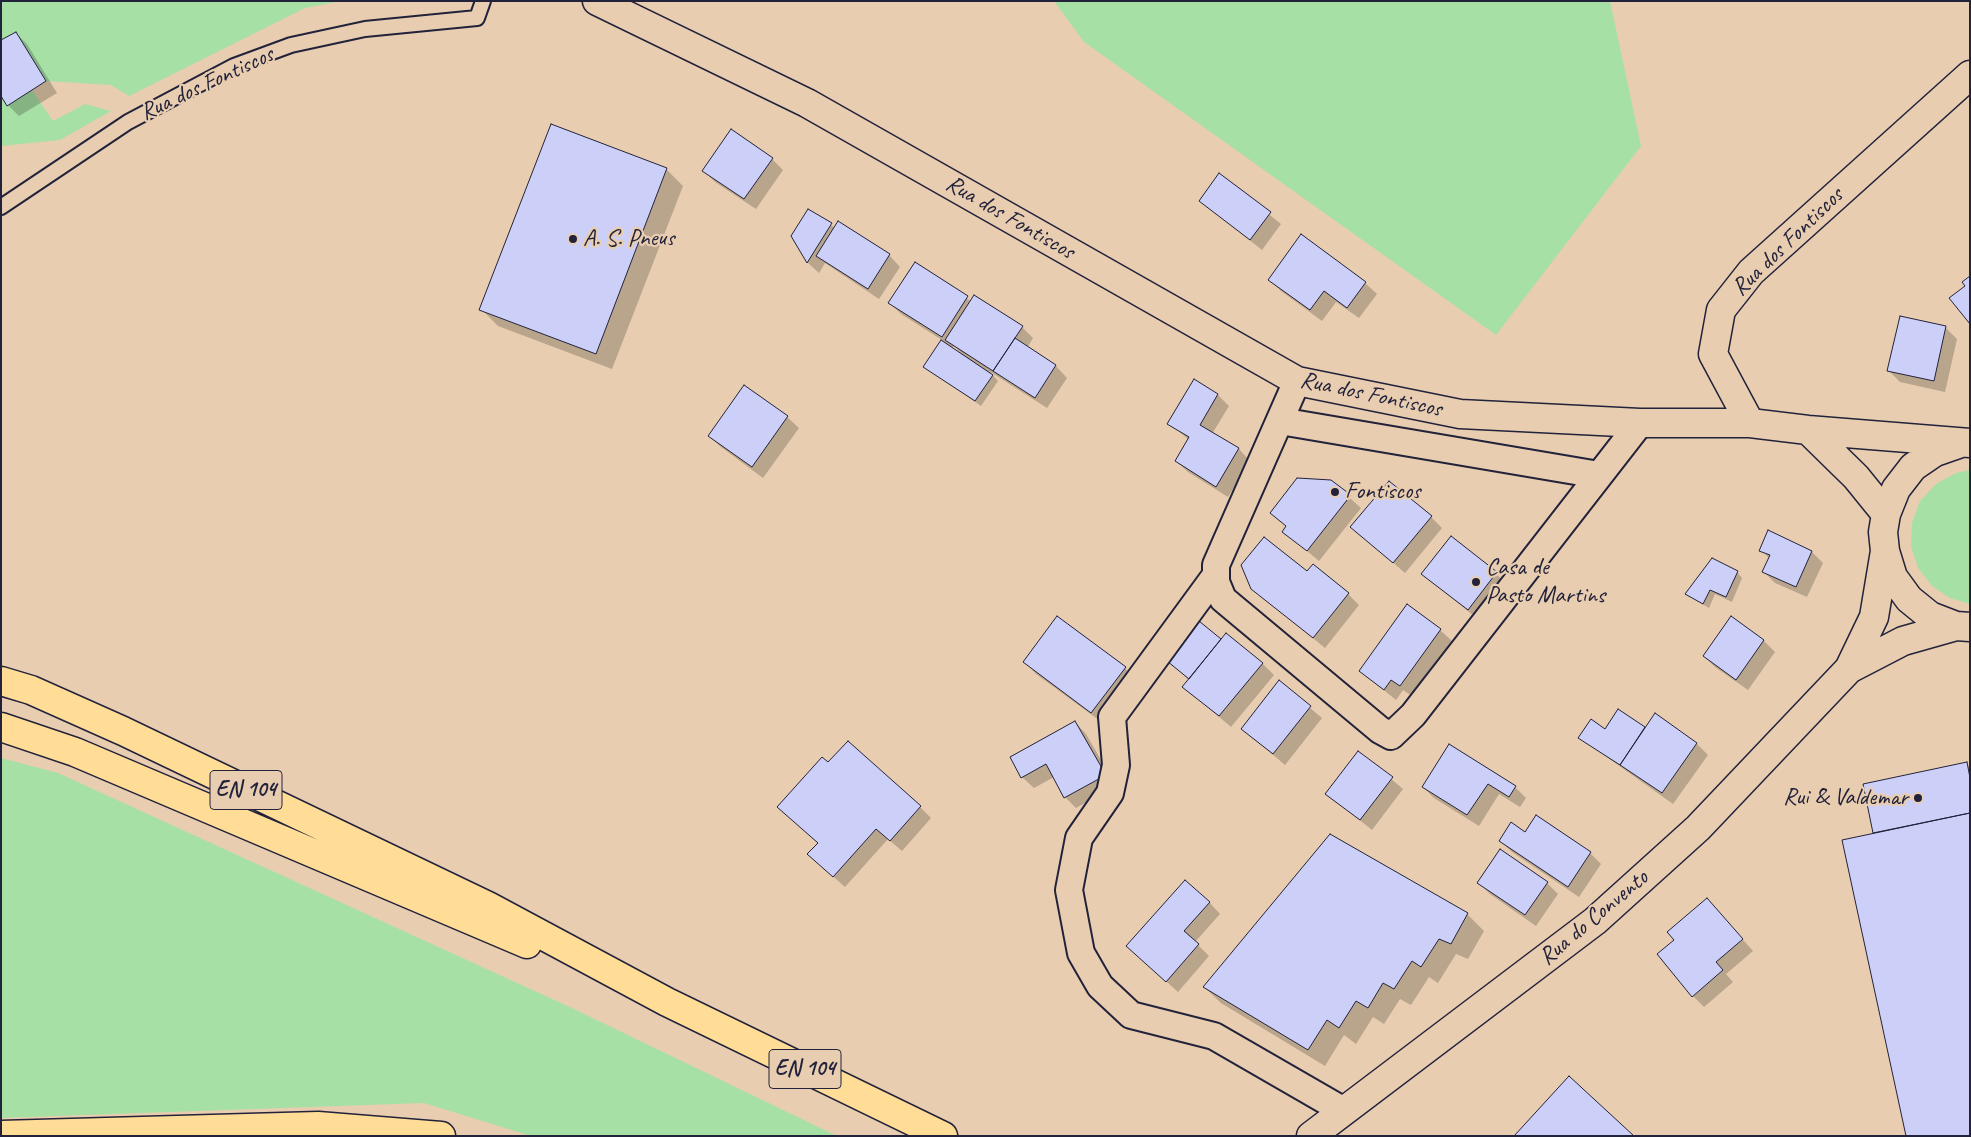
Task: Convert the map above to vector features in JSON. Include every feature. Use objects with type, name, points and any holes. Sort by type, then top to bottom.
[{"type":"main road","name":"EN 104","points":[[1,681],[30,690],[123,731],[488,906],[667,1002],[943,1136]]},
{"type":"main road","name":"EN 104","points":[[1,726],[75,752],[667,1002]]},
{"type":"main road","points":[[1,1136],[318,1126],[441,1136]]},
{"type":"street","name":"Rua dos Fontiscos","points":[[608,7],[807,103],[1297,381],[1460,414],[1640,423],[1750,423],[1713,354],[1721,310],[1751,272],[1970,75]]},
{"type":"street","points":[[1297,381],[1216,565],[1216,582],[1222,599],[1380,730],[1391,736],[1413,715],[1640,423]]},
{"type":"street","points":[[1280,421],[1599,475]]},
{"type":"street","points":[[1750,423],[1808,430],[1966,443]]},
{"type":"street","points":[[1808,430],[1856,477],[1886,514]]},
{"type":"street","points":[[1963,627],[1930,616],[1909,599],[1893,577],[1885,551],[1883,532],[1886,514],[1896,488],[1913,467],[1935,452],[1966,443]]},
{"type":"street","name":"Rua do Convento","points":[[1311,1136],[1595,921],[1698,828],[1849,669],[1874,617],[1885,551]]},
{"type":"street","points":[[1216,575],[1112,717],[1116,765],[1110,793],[1079,838],[1069,890],[1081,953],[1100,986],[1131,1015],[1214,1036],[1344,1111]]},
{"type":"street","name":"Rua do Convento","points":[[1849,669],[1903,641],[1963,627]]},
{"type":"lane","name":"Rua dos Fontiscos","points":[[1,207],[128,122],[234,66],[291,45],[365,29],[477,18],[483,1]]},
{"type":"green space","points":[[1,1],[341,1],[305,8],[129,96],[111,85],[46,81],[16,32],[1,40]]},
{"type":"green space","points":[[1054,1],[1610,1],[1641,146],[1496,335],[1084,42]]},
{"type":"green space","points":[[32,90],[53,121],[85,104],[111,111],[60,140],[1,146],[1,96],[7,105]]},
{"type":"green space","points":[[1970,470],[1970,604],[1950,598],[1932,586],[1918,568],[1911,546],[1912,523],[1920,501],[1936,484],[1956,473]]},
{"type":"green space","points":[[1,758],[58,773],[574,1009],[837,1136],[531,1136],[424,1103],[1,1118]]},
{"type":"building","points":[[16,32],[46,81],[7,106],[1,96],[1,40]]},
{"type":"building","name":"A. S. Pneus","points":[[551,124],[667,168],[596,354],[479,310]]},
{"type":"building","points":[[731,129],[773,158],[744,199],[702,171]]},
{"type":"building","points":[[1219,173],[1271,212],[1250,240],[1199,201]]},
{"type":"building","points":[[808,209],[832,223],[807,263],[791,236]]},
{"type":"building","points":[[838,221],[890,254],[868,289],[816,256]]},
{"type":"building","points":[[1301,234],[1366,282],[1347,308],[1324,291],[1310,310],[1268,280]]},
{"type":"building","points":[[915,262],[968,296],[942,337],[888,303]]},
{"type":"building","points":[[1970,276],[1970,324],[1949,298],[1965,286],[1962,282]]},
{"type":"building","points":[[974,295],[1023,326],[993,371],[945,340]]},
{"type":"building","points":[[1900,316],[1946,326],[1934,381],[1887,371]]},
{"type":"building","points":[[1015,338],[1056,365],[1035,398],[993,371]]},
{"type":"building","points":[[941,340],[993,375],[975,401],[923,367]]},
{"type":"building","points":[[1194,379],[1218,394],[1200,425],[1239,448],[1216,487],[1175,461],[1189,437],[1167,424]]},
{"type":"building","points":[[744,385],[788,416],[752,467],[708,436]]},
{"type":"building","points":[[1297,478],[1331,480],[1351,495],[1307,551],[1282,532],[1286,526],[1270,513]]},
{"type":"building","points":[[1389,481],[1432,516],[1393,563],[1350,527]]},
{"type":"building","points":[[1768,530],[1812,551],[1796,587],[1762,572],[1770,555],[1759,551]]},
{"type":"building","points":[[1451,536],[1497,572],[1468,610],[1421,574]]},
{"type":"building","points":[[1264,537],[1307,571],[1313,564],[1349,593],[1313,638],[1251,589],[1241,565]]},
{"type":"building","points":[[1712,558],[1738,571],[1726,597],[1710,590],[1703,604],[1685,594]]},
{"type":"building","points":[[1407,604],[1441,629],[1400,686],[1391,680],[1384,690],[1359,671]]},
{"type":"building","points":[[1057,616],[1126,667],[1091,713],[1023,662]]},
{"type":"building","points":[[1731,616],[1764,640],[1736,680],[1703,656]]},
{"type":"building","points":[[1199,621],[1221,639],[1189,679],[1167,661]]},
{"type":"building","points":[[1226,633],[1263,663],[1219,716],[1182,687]]},
{"type":"building","points":[[1279,680],[1311,706],[1273,754],[1241,729]]},
{"type":"building","points":[[1618,709],[1645,727],[1620,765],[1578,738],[1591,719],[1605,729]]},
{"type":"building","points":[[1655,713],[1697,743],[1662,793],[1620,765]]},
{"type":"building","points":[[1075,721],[1106,775],[1064,798],[1046,764],[1021,778],[1010,757]]},
{"type":"building","points":[[848,741],[921,806],[890,841],[876,829],[833,877],[807,854],[818,843],[777,807],[822,757],[828,762]]},
{"type":"building","points":[[1449,744],[1516,786],[1509,797],[1488,784],[1467,815],[1422,787]]},
{"type":"building","points":[[1358,751],[1393,777],[1360,820],[1325,794]]},
{"type":"building","name":"Rui & Valdemar","points":[[1967,762],[1970,778],[1970,813],[1873,833],[1863,784]]},
{"type":"building","points":[[1970,813],[1970,1136],[1906,1136],[1842,840]]},
{"type":"building","points":[[1536,815],[1591,852],[1568,887],[1499,841],[1511,822],[1525,832]]},
{"type":"building","points":[[1330,834],[1468,913],[1451,944],[1439,939],[1421,967],[1412,961],[1394,989],[1383,983],[1368,1008],[1356,1001],[1339,1028],[1327,1020],[1308,1050],[1203,987]]},
{"type":"building","points":[[1500,849],[1548,882],[1525,915],[1477,883]]},
{"type":"building","points":[[1185,880],[1210,902],[1184,931],[1199,944],[1166,982],[1126,946]]},
{"type":"building","points":[[1707,898],[1743,939],[1716,962],[1723,970],[1692,997],[1657,954],[1674,940],[1667,932]]},
{"type":"building","points":[[1569,1076],[1634,1136],[1514,1136]]},
{"type":"place","name":"A. S. Pneus","points":[[573,239]]},
{"type":"place","name":"Fontiscos","points":[[1335,492]]},
{"type":"place","name":"Casa de Pasto Martins","points":[[1476,582]]},
{"type":"place","name":"Rui & Valdemar","points":[[1918,798]]}]
